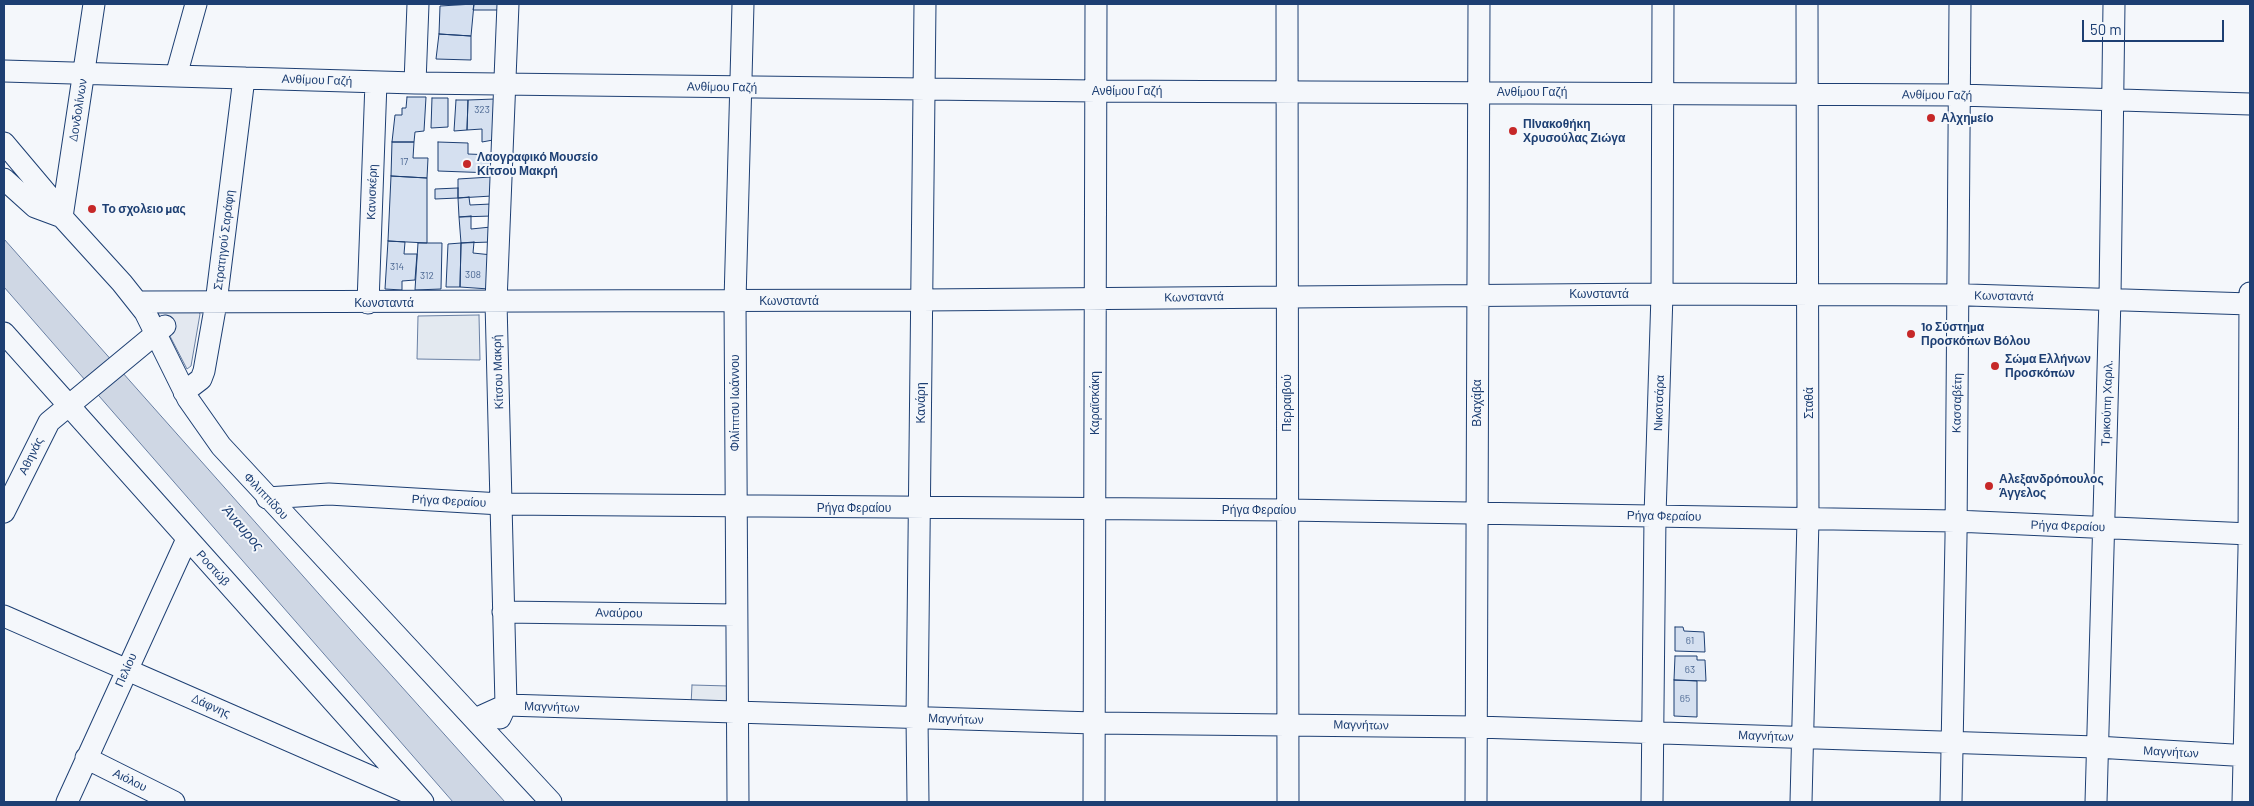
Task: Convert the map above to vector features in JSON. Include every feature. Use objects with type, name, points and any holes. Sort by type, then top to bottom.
[{"type":"street","name":"Δονδολίνων","points":[[62,217],[94,4]]},
{"type":"street","points":[[176,76],[196,4]]},
{"type":"street","points":[[415,83],[418,4]]},
{"type":"street","name":"Κίτσου Μακρή","points":[[492,737],[506,706],[496,302],[508,4]]},
{"type":"street","name":"Φιλίππου Ιωάννου","points":[[738,802],[735,301],[743,4]]},
{"type":"street","name":"Κανάρη","points":[[918,802],[917,718],[925,4]]},
{"type":"street","name":"Καραϊσκάκη","points":[[1094,802],[1096,4]]},
{"type":"street","name":"Περραιβού","points":[[1287,4],[1288,802]]},
{"type":"street","name":"Βλαχάβα","points":[[1476,802],[1479,4]]},
{"type":"street","name":"Νικοτσάρα","points":[[1652,802],[1656,516],[1662,294],[1663,4]]},
{"type":"street","name":"Σταθά","points":[[1801,802],[1808,519],[1807,4]]},
{"type":"street","name":"Κασσαβέτη","points":[[1951,802],[1960,4]]},
{"type":"street","name":"Τρικούπη Χαριλ.","points":[[2096,802],[2096,747],[2110,298],[2114,4]]},
{"type":"street","name":"Ανθίμου Γαζή","points":[[4,71],[415,83],[741,88],[1808,93],[1959,95],[2250,104]]},
{"type":"street","name":"Στρατηγού Σαράφη","points":[[184,392],[200,379],[204,371],[216,303],[244,78]]},
{"type":"street","name":"Κανισκέρη","points":[[368,303],[376,82]]},
{"type":"street","points":[[4,143],[47,194],[62,217]]},
{"type":"street","name":"Φιλιππίδου","points":[[4,179],[35,207],[62,217],[138,302],[194,410],[221,446],[267,498],[334,566],[551,802]]},
{"type":"street","name":"Κωνσταντά","points":[[138,302],[368,303],[1478,294],[1809,294],[2110,298],[2250,304]]},
{"type":"street","points":[[2243,802],[2247,756],[2250,534],[2250,294]]},
{"type":"street","name":"Ροστώβ","points":[[4,334],[421,799]]},
{"type":"street","name":"Αθηνάς","points":[[4,512],[11,478],[47,426],[83,392],[154,335]]},
{"type":"street","name":"Ρήγα Φεραίου","points":[[267,498],[329,494],[501,504],[1288,510],[1955,521],[2250,534]]},
{"type":"street","name":"Πελίου","points":[[67,802],[187,538]]},
{"type":"street","name":"Αναύρου","points":[[503,612],[736,615]]},
{"type":"street","name":"Δάφνης","points":[[4,616],[421,799]]},
{"type":"street","name":"Μαγνήτων","points":[[475,719],[506,706],[1094,723],[1476,727],[1652,732],[2096,747],[2247,756]]},
{"type":"street","name":"Αιόλου","points":[[86,758],[149,796],[174,802]]},
{"type":"shaded area","points":[[198,310],[200,314],[191,366],[187,369],[157,311]]},
{"type":"shaded area","points":[[479,315],[480,360],[417,359],[418,316]]},
{"type":"shaded area","points":[[692,685],[729,686],[729,706],[691,705]]},
{"type":"water","name":"Άναυρος","points":[[4,239],[505,802],[453,802],[4,287]]},
{"type":"building","points":[[474,4],[499,4],[499,10],[473,10]]},
{"type":"building","points":[[474,4],[471,36],[439,34],[440,6]]},
{"type":"building","points":[[439,34],[471,36],[471,60],[436,59]]},
{"type":"building","points":[[407,97],[426,97],[424,131],[415,132],[414,142],[392,142],[395,115],[402,115],[402,108],[406,108]]},
{"type":"building","points":[[432,98],[448,98],[448,127],[431,128]]},
{"type":"building","points":[[495,99],[493,140],[482,142],[482,129],[467,130],[468,100]]},
{"type":"building","points":[[456,100],[468,100],[467,130],[454,131]]},
{"type":"building","points":[[392,142],[414,142],[413,158],[428,158],[427,178],[391,176]]},
{"type":"building","points":[[438,142],[468,143],[468,154],[493,155],[493,173],[438,171]]},
{"type":"building","points":[[391,176],[427,178],[427,243],[388,241]]},
{"type":"building","points":[[491,177],[492,196],[458,198],[458,179]]},
{"type":"building","points":[[458,188],[458,198],[435,199],[435,189]]},
{"type":"building","points":[[469,197],[470,205],[491,204],[492,216],[459,217],[458,198]]},
{"type":"building","points":[[471,216],[471,229],[491,227],[491,242],[461,243],[459,217]]},
{"type":"building","points":[[388,241],[405,242],[404,254],[417,254],[415,280],[402,281],[402,290],[385,289]]},
{"type":"building","points":[[474,242],[473,253],[492,255],[489,289],[460,287],[461,243]]},
{"type":"building","points":[[418,243],[442,243],[441,289],[415,290]]},
{"type":"building","points":[[461,243],[460,287],[446,287],[448,244]]},
{"type":"building","points":[[1675,627],[1683,627],[1684,631],[1704,632],[1705,652],[1675,651]]},
{"type":"building","points":[[1675,656],[1697,656],[1697,660],[1705,660],[1706,681],[1674,680]]},
{"type":"building","points":[[1674,680],[1697,681],[1697,717],[1674,716]]},
{"type":"place","name":"Αλχημείο","points":[[1931,118]]},
{"type":"place","name":"ΠΙνακοθήκη Χρυσούλας Ζιώγα","points":[[1513,131]]},
{"type":"place","name":"Λαογραφικό Μουσείο Κίτσου Μακρή","points":[[467,164]]},
{"type":"place","name":"Το σχολειο μας","points":[[92,209]]},
{"type":"place","name":"1ο Σύστημα Προσκόπων Βόλου","points":[[1911,334]]},
{"type":"place","name":"Σώμα Ελλήνων Προσκόπων","points":[[1995,366]]},
{"type":"place","name":"Αλεξανδρόπουλος Άγγελος","points":[[1989,486]]}]
